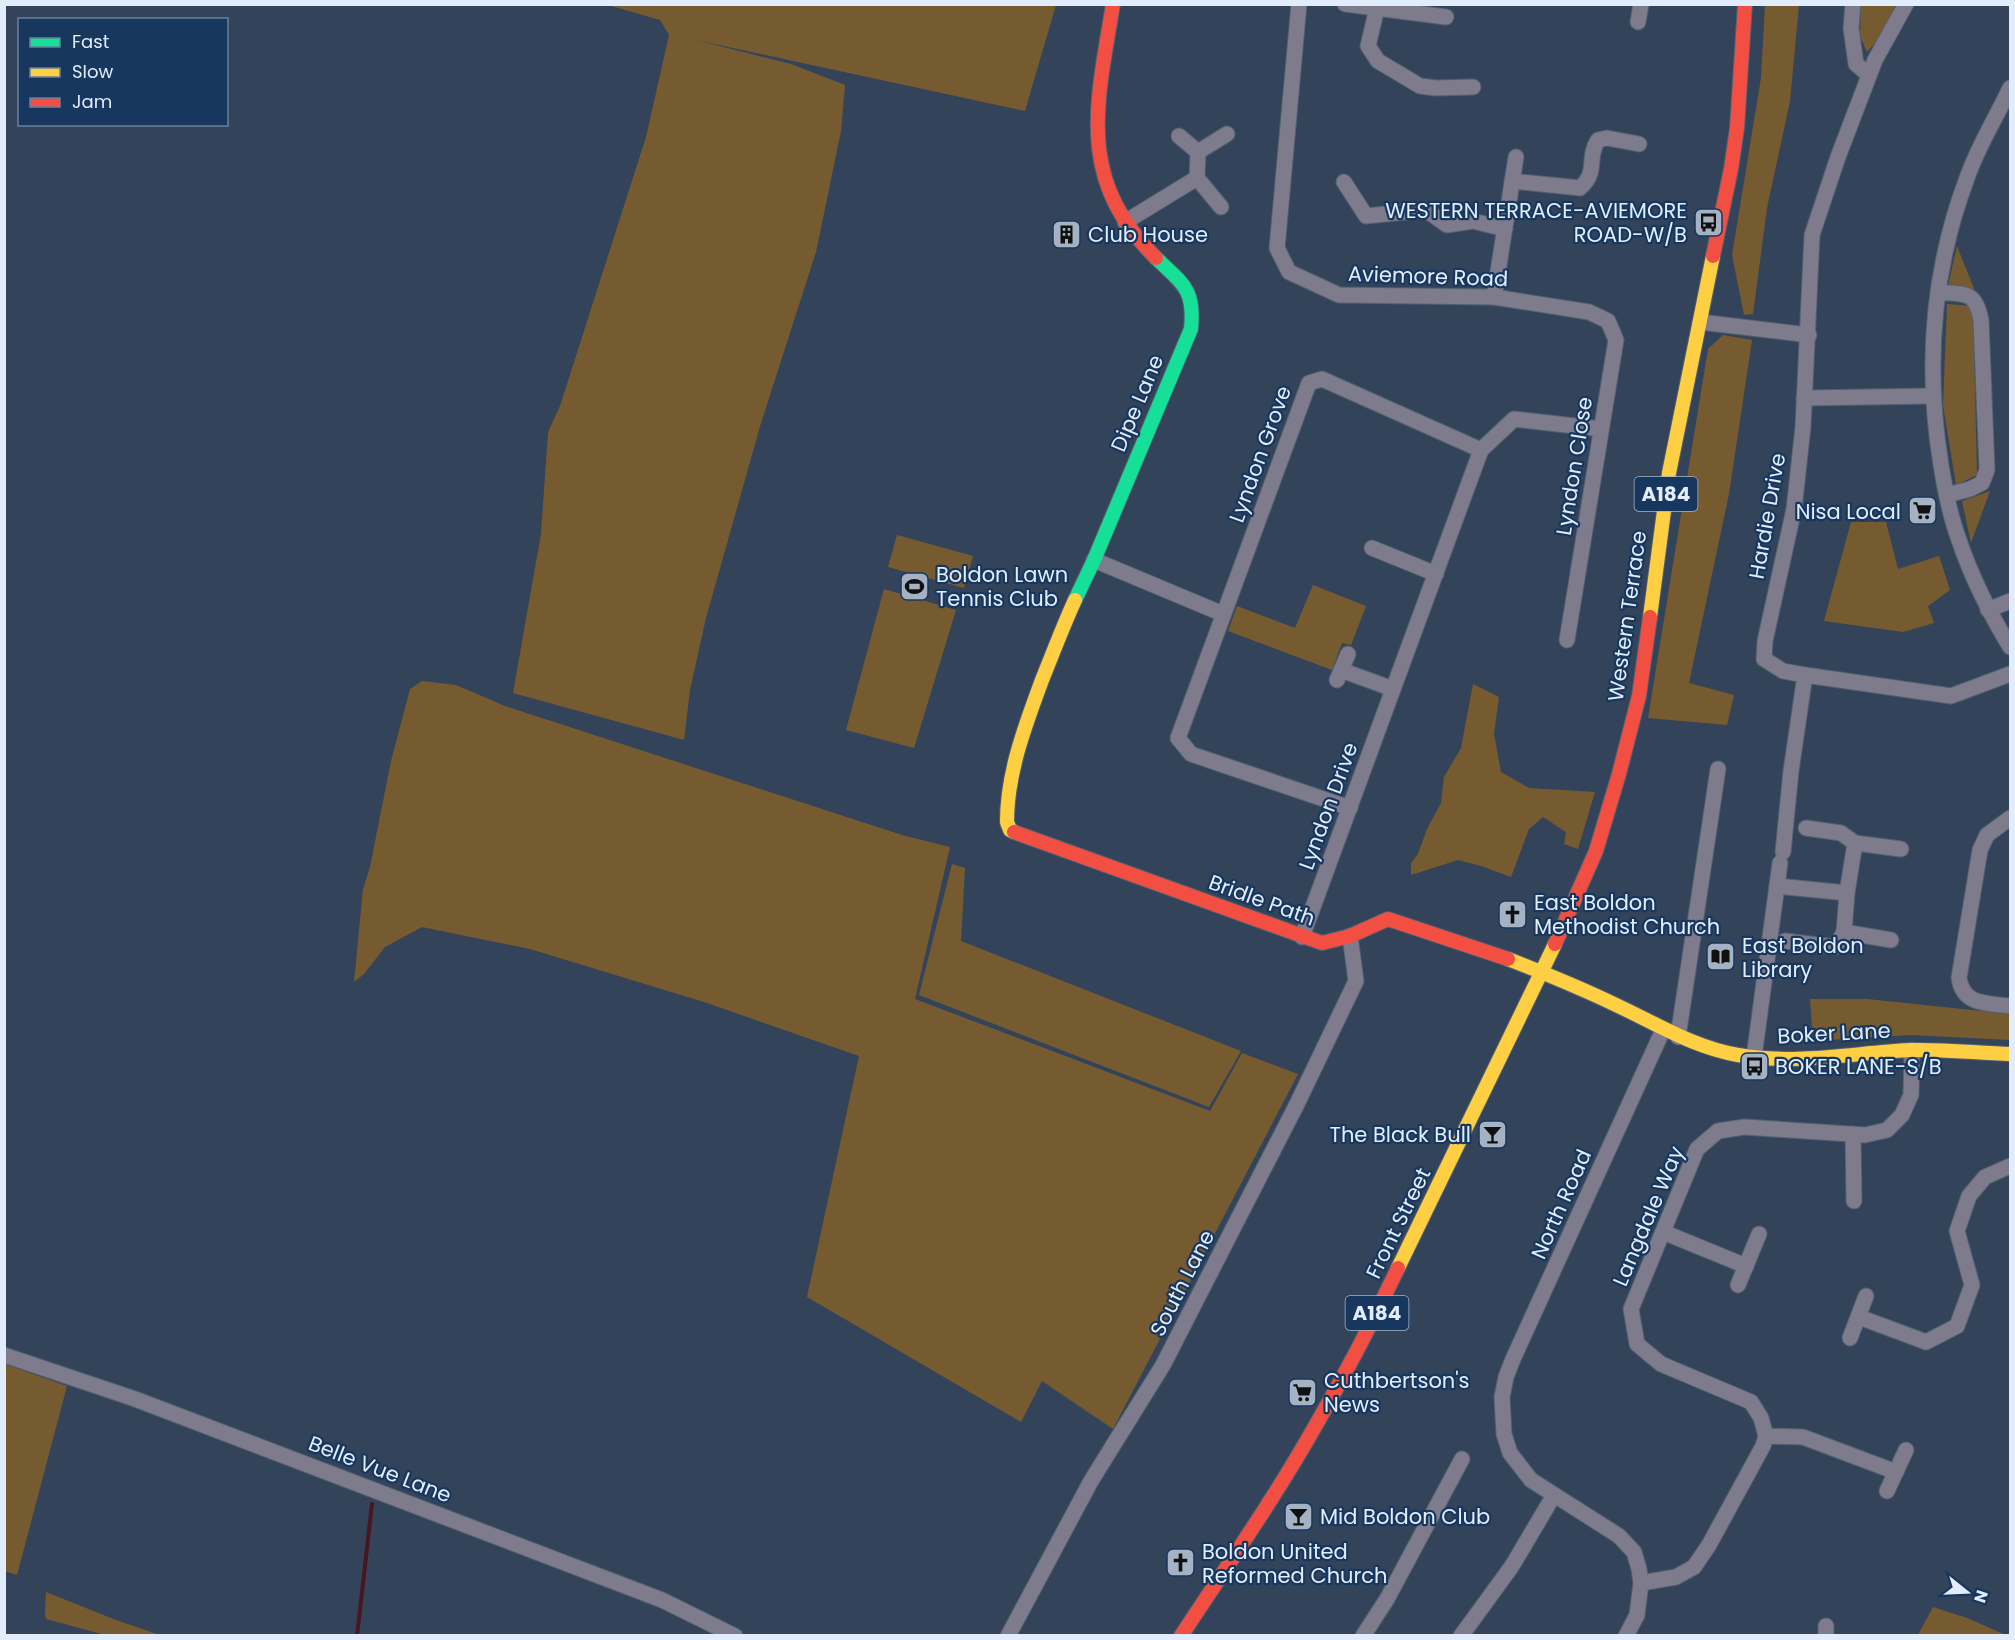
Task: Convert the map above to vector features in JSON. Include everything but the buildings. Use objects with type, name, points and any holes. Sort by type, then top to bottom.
[{"type":"street","name":"Dipe Lane","points":[[1011,830],[1007,822],[1007,813],[1012,770],[1031,709],[1062,629],[1094,560],[1191,329],[1194,310],[1188,292],[1179,278],[1155,257],[1125,222],[1113,200],[1098,156],[1098,109],[1113,4]]},
{"type":"street","name":"Aviemore Road","points":[[1299,4],[1277,248],[1289,272],[1339,295],[1494,297],[1589,312]]},
{"type":"street","points":[[1345,4],[1377,8],[1424,9],[1446,17]]},
{"type":"street","points":[[1638,22],[1641,4]]},
{"type":"street","name":"Western Terrace","points":[[1543,973],[1596,851],[1639,696],[1669,473],[1731,169],[1737,128],[1745,4]]},
{"type":"street","points":[[1853,4],[1851,28],[1856,64],[1869,75]]},
{"type":"street","name":"Hardie Drive","points":[[1906,4],[1875,60],[1838,157],[1812,235],[1803,427],[1794,509],[1765,641],[1764,659],[1783,671],[1951,696],[2010,674]]},
{"type":"street","points":[[1377,8],[1368,46],[1378,61],[1420,86],[1473,87]]},
{"type":"street","points":[[2010,88],[2007,105],[1984,138],[1967,176],[1954,217],[1938,292],[1933,338],[1933,396],[1936,432],[1947,495],[1958,539],[1988,610],[2010,646]]},
{"type":"street","points":[[1198,152],[1227,134]]},
{"type":"street","points":[[1179,136],[1198,152]]},
{"type":"street","points":[[1512,181],[1580,188],[1588,180],[1592,169],[1593,149],[1598,141],[1607,138],[1639,144]]},
{"type":"street","points":[[1198,152],[1197,178],[1221,207]]},
{"type":"street","points":[[1494,297],[1516,157]]},
{"type":"street","points":[[1125,222],[1197,178]]},
{"type":"street","points":[[1344,182],[1366,216],[1426,210],[1447,225],[1473,221],[1505,229]]},
{"type":"street","points":[[1938,292],[1971,297],[1978,303],[1981,320],[1987,470],[1982,483],[1947,495]]},
{"type":"street","name":"Lyndon Close","points":[[1568,640],[1616,340],[1608,321],[1589,312]]},
{"type":"street","points":[[1700,322],[1809,335]]},
{"type":"street","name":"Lyndon Grove","points":[[1350,808],[1191,754],[1178,738],[1223,614],[1309,383],[1322,379],[1481,450]]},
{"type":"street","points":[[1804,398],[1933,396]]},
{"type":"street","name":"Lyndon Drive","points":[[1302,938],[1481,450],[1514,419],[1601,429]]},
{"type":"street","points":[[1372,548],[1436,574]]},
{"type":"street","points":[[1094,560],[1223,614]]},
{"type":"street","points":[[1988,610],[2010,601]]},
{"type":"street","points":[[1348,654],[1339,675],[1394,689]]},
{"type":"street","points":[[1754,1057],[1805,675]]},
{"type":"street","points":[[1678,1037],[1718,769]]},
{"type":"street","points":[[2010,819],[1993,829],[1983,842],[1959,978],[1964,993],[1970,998],[2010,1006]]},
{"type":"street","points":[[1806,828],[1841,833],[1856,843],[1901,849]]},
{"type":"street","name":"Bridle Path","points":[[1011,830],[1302,938],[1322,943],[1350,936],[1388,919],[1415,927],[1543,973],[1616,1005],[1663,1030]]},
{"type":"street","points":[[1785,941],[1835,947],[1844,932],[1847,893],[1856,843]]},
{"type":"street","points":[[1777,886],[1847,893]]},
{"type":"street","points":[[1844,932],[1892,939]]},
{"type":"street","name":"South Lane","points":[[1008,1635],[1091,1481],[1163,1365],[1297,1104],[1356,981],[1350,936]]},
{"type":"street","name":"Front Street","points":[[1181,1635],[1317,1424],[1420,1226],[1543,973]]},
{"type":"street","name":"Boker Lane","points":[[1663,1030],[1720,1051],[1754,1057],[1810,1058],[1912,1050],[2010,1054]]},
{"type":"street","name":"North Road","points":[[1626,1635],[1637,1616],[1641,1583],[1634,1552],[1619,1536],[1531,1480],[1510,1453],[1504,1434],[1502,1397],[1513,1359],[1663,1030]]},
{"type":"street","name":"Langdale Way","points":[[1766,1436],[1761,1418],[1751,1402],[1661,1364],[1637,1344],[1631,1309],[1697,1149],[1718,1131],[1744,1127],[1865,1135],[1887,1130],[1902,1115],[1911,1095],[1912,1050]]},
{"type":"street","points":[[1853,1134],[1854,1201]]},
{"type":"street","points":[[1859,1317],[1926,1342],[1956,1326],[1972,1286],[1957,1231],[1969,1196],[1974,1189],[1985,1177],[2010,1166]]},
{"type":"street","points":[[1663,1232],[1746,1266]]},
{"type":"street","points":[[1738,1285],[1759,1234]]},
{"type":"street","points":[[1850,1338],[1866,1296]]},
{"type":"street","name":"Belle Vue Lane","points":[[4,1354],[146,1403],[662,1600],[735,1635]]},
{"type":"street","points":[[1641,1583],[1676,1577],[1694,1567],[1709,1545],[1763,1446],[1766,1436],[1803,1437],[1896,1472]]},
{"type":"street","points":[[1887,1491],[1906,1450]]},
{"type":"street","points":[[1363,1635],[1387,1599],[1462,1459]]},
{"type":"street","points":[[1461,1635],[1512,1566],[1554,1495]]},
{"type":"shaded area","points":[[608,5],[1056,5],[1025,111],[696,40],[791,64],[845,85],[841,131],[816,252],[761,423],[706,618],[690,690],[684,740],[513,693],[541,534],[548,432],[560,406],[646,137],[669,35],[660,20]]},
{"type":"shaded area","points":[[1765,5],[1799,5],[1790,101],[1767,208],[1753,314],[1744,315],[1732,255],[1761,78]]},
{"type":"shaded area","points":[[1861,5],[1896,5],[1878,40],[1867,52],[1860,36]]},
{"type":"shaded area","points":[[1957,246],[1975,291],[1948,286]]},
{"type":"shaded area","points":[[1947,304],[1973,306],[1977,475],[1956,485],[1943,405]]},
{"type":"shaded area","points":[[1723,335],[1752,340],[1729,494],[1689,683],[1734,695],[1727,725],[1648,718],[1708,349]]},
{"type":"shaded area","points":[[1990,491],[1971,543],[1962,501]]},
{"type":"shaded area","points":[[1851,522],[1886,522],[1898,569],[1939,556],[1950,590],[1928,606],[1934,623],[1903,632],[1824,621]]},
{"type":"shaded area","points":[[897,535],[973,556],[964,588],[888,567]]},
{"type":"shaded area","points":[[1313,585],[1366,606],[1351,645],[1342,643],[1332,670],[1228,631],[1237,606],[1295,628]]},
{"type":"shaded area","points":[[884,589],[956,610],[914,748],[846,730]]},
{"type":"shaded area","points":[[422,681],[456,685],[505,706],[902,835],[950,847],[915,999],[1210,1111],[1242,1053],[1298,1074],[1113,1429],[1042,1381],[1021,1422],[807,1297],[859,1056],[704,1002],[530,949],[422,927],[385,947],[364,974],[354,982],[363,889],[370,867],[391,761],[410,689]]},
{"type":"shaded area","points":[[1473,684],[1499,697],[1494,734],[1501,772],[1529,788],[1595,792],[1578,849],[1564,844],[1566,832],[1543,817],[1529,829],[1511,877],[1458,860],[1411,875],[1411,863],[1418,854],[1427,829],[1441,803],[1444,777],[1461,748]]},
{"type":"shaded area","points":[[952,864],[965,868],[961,941],[1241,1051],[1209,1107],[919,995]]},
{"type":"shaded area","points":[[1810,999],[1867,999],[2010,1014],[2010,1040],[1910,1035],[1813,1041]]},
{"type":"shaded area","points":[[5,1364],[67,1386],[17,1575],[5,1571]]},
{"type":"shaded area","points":[[46,1592],[160,1635],[105,1635],[46,1619]]},
{"type":"shaded area","points":[[1933,1607],[1967,1618],[2006,1635],[1918,1635]]},
{"type":"waterway","points":[[357,1636],[372,1504]]},
{"type":"traffic: fast","points":[[1075,600],[1191,329],[1189,296],[1180,281],[1156,258]]},
{"type":"traffic: slow","points":[[1650,617],[1669,473],[1713,256]]},
{"type":"traffic: slow","points":[[1014,832],[1010,830],[1007,822],[1010,786],[1018,750],[1042,680],[1075,600]]},
{"type":"traffic: slow","points":[[1398,1268],[1555,944]]},
{"type":"traffic: slow","points":[[1508,959],[1589,993],[1690,1041],[1738,1055],[1802,1059],[1922,1050],[2010,1054]]},
{"type":"traffic: jam","points":[[1113,4],[1098,107],[1098,138],[1103,169],[1113,199],[1130,228],[1156,258]]},
{"type":"traffic: jam","points":[[1713,256],[1737,128],[1745,4]]},
{"type":"traffic: jam","points":[[1555,944],[1596,851],[1619,774],[1639,696],[1650,617]]},
{"type":"traffic: jam","points":[[1014,832],[1322,943],[1350,936],[1388,919],[1508,959]]},
{"type":"traffic: jam","points":[[1181,1636],[1251,1531],[1301,1450],[1349,1366],[1398,1268]]},
{"type":"place","name":"WESTERN TERRACE-AVIEMORE ROAD-W/B","points":[[1708,222]]},
{"type":"place","name":"Club House","points":[[1067,234]]},
{"type":"place","name":"Nisa Local","points":[[1922,511]]},
{"type":"place","name":"Boldon Lawn Tennis Club","points":[[915,586]]},
{"type":"place","name":"East Boldon Methodist Church","points":[[1513,914]]},
{"type":"place","name":"East Boldon Library","points":[[1721,957]]},
{"type":"place","name":"BOKER LANE-S/B","points":[[1754,1066]]},
{"type":"place","name":"The Black Bull","points":[[1492,1134]]},
{"type":"place","name":"Cuthbertson's News","points":[[1303,1392]]},
{"type":"place","name":"Mid Boldon Club","points":[[1299,1516]]},
{"type":"place","name":"Boldon United Reformed Church","points":[[1181,1563]]}]
